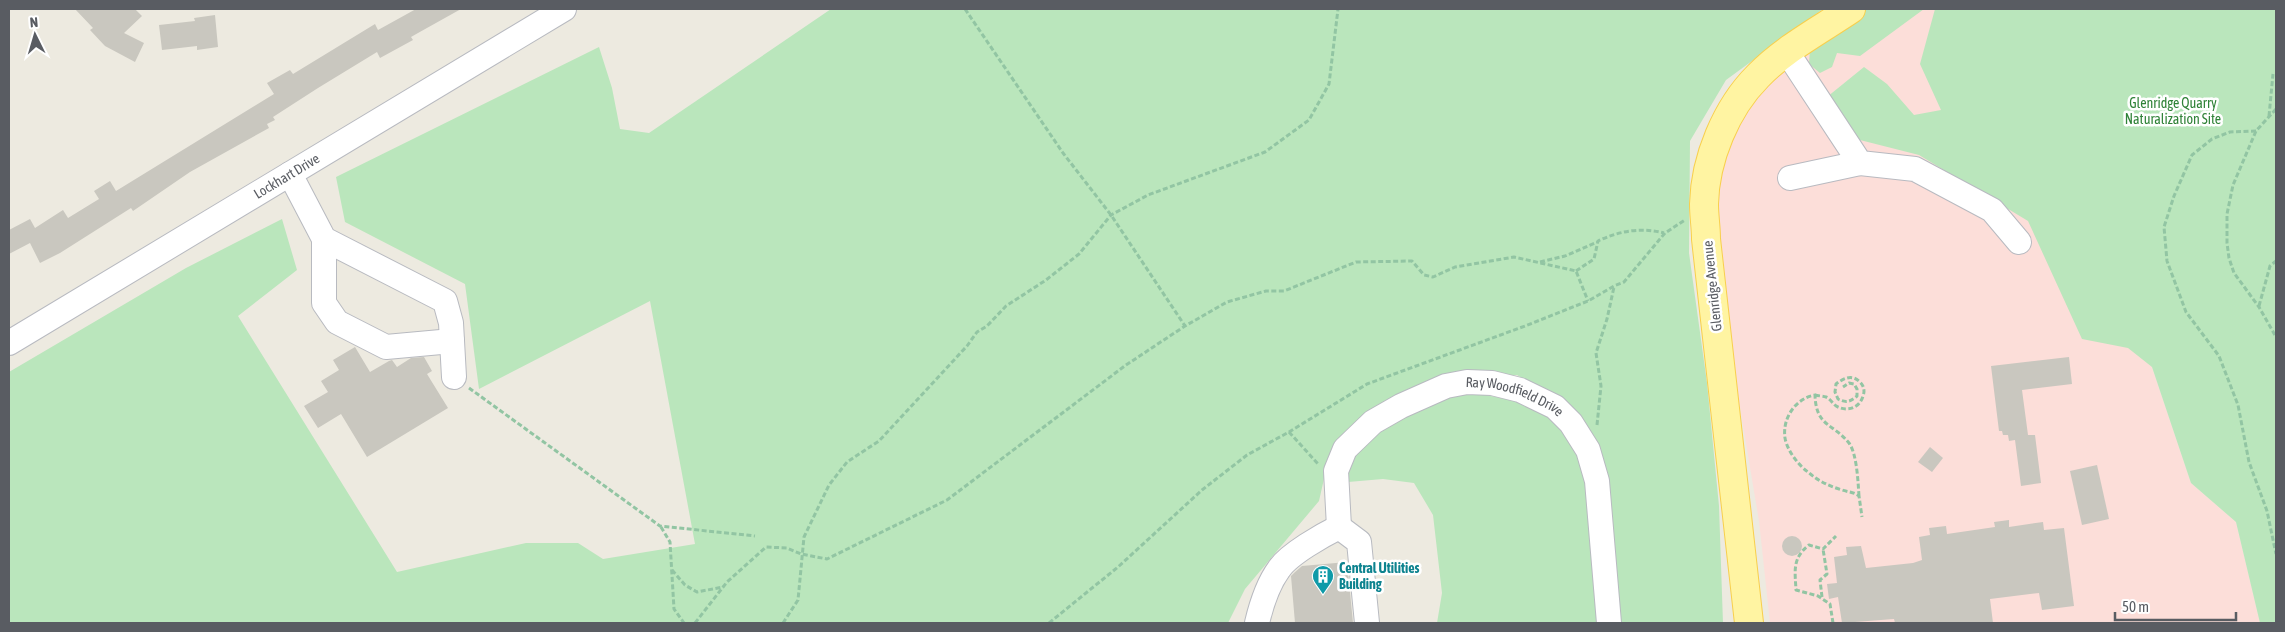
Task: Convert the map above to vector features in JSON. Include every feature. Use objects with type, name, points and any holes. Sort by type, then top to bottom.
[{"type":"main road","name":"Glenridge Avenue","points":[[1749,623],[1707,248],[1704,203],[1708,174],[1716,144],[1731,110],[1757,76],[1787,52],[1851,9]]},
{"type":"street","name":"Lockhart Drive","points":[[9,343],[564,9]]},
{"type":"street","points":[[1787,52],[1860,163]]},
{"type":"street","points":[[1790,178],[1860,163],[1915,169],[1992,210],[2019,242]]},
{"type":"street","points":[[290,174],[324,239],[324,304],[337,322],[386,346],[452,341]]},
{"type":"street","points":[[324,239],[445,302],[451,323],[454,377]]},
{"type":"street","name":"Ray Woodfield Drive","points":[[1339,527],[1336,471],[1345,449],[1373,422],[1401,406],[1446,386],[1468,382],[1492,383],[1520,390],[1540,398],[1555,407],[1571,423],[1588,450],[1597,481],[1610,623]]},
{"type":"street","points":[[1257,623],[1261,607],[1279,568],[1314,540],[1339,527],[1359,542],[1368,623]]},
{"type":"path","points":[[965,9],[1063,153],[1111,215],[1185,326]]},
{"type":"path","points":[[783,623],[798,600],[804,537],[828,485],[847,462],[879,441],[967,346],[977,332],[987,326],[1006,306],[1046,280],[1079,254],[1111,215],[1148,195],[1265,152],[1309,120],[1329,84],[1338,9]]},
{"type":"path","points":[[2269,117],[2273,74]]},
{"type":"path","points":[[2276,110],[2256,131],[2233,185],[2227,214],[2227,243],[2234,273],[2259,306],[2276,337]]},
{"type":"path","points":[[2256,131],[2230,132],[2212,138],[2192,154],[2174,196],[2164,227],[2167,262],[2186,312],[2219,356],[2238,405],[2249,462],[2267,511],[2276,554]]},
{"type":"path","points":[[1538,262],[1565,256],[1615,232],[1650,230],[1664,233]]},
{"type":"path","points":[[695,623],[723,587],[766,548],[787,548],[801,554],[827,559],[947,500],[1126,366],[1185,326],[1227,302],[1266,292],[1284,291],[1356,262],[1412,261],[1424,275],[1433,277],[1455,267],[1514,257],[1576,271],[1594,259],[1598,241]]},
{"type":"path","points":[[2259,306],[2270,266],[2276,261]]},
{"type":"path","points":[[1576,271],[1588,301]]},
{"type":"path","points":[[1598,430],[1596,422],[1601,386],[1596,353],[1607,319],[1614,286]]},
{"type":"path","points":[[454,377],[660,526],[670,542],[674,609],[684,623]]},
{"type":"path","points":[[1843,387],[1849,383],[1854,384],[1858,396],[1852,401],[1844,402],[1838,399],[1835,392],[1836,384],[1846,377],[1853,377],[1860,381],[1864,394],[1861,403],[1856,407],[1848,409],[1839,408],[1829,398],[1815,395],[1807,396],[1798,402],[1792,410],[1785,428],[1787,446],[1796,460],[1818,480],[1860,496]]},
{"type":"path","points":[[1815,395],[1815,407],[1819,416],[1849,442],[1853,450],[1862,517]]},
{"type":"path","points":[[1289,432],[1337,485]]},
{"type":"path","points":[[660,526],[755,536]]},
{"type":"path","points":[[1823,549],[1836,536]]},
{"type":"path","points":[[1823,549],[1809,545],[1796,560],[1796,590],[1822,598],[1830,604],[1833,623]]},
{"type":"path","points":[[1822,598],[1820,580],[1827,574],[1823,549]]},
{"type":"path","points":[[671,569],[685,584],[697,592],[723,587]]},
{"type":"shaded area","points":[[1875,9],[2031,9],[2191,483],[2236,522],[2260,623],[1770,623],[1759,521],[1731,354],[1714,215],[1722,169],[1730,141],[1744,115],[1763,88],[1781,70]]},
{"type":"green space","points":[[831,9],[1823,9],[1726,80],[1690,141],[1689,253],[1707,383],[1719,506],[1723,623],[1618,623],[1605,475],[1557,398],[1517,375],[1484,377],[1486,395],[1522,403],[1542,412],[1563,432],[1578,458],[1585,475],[1600,623],[1437,623],[1442,593],[1433,515],[1414,483],[1383,479],[1348,482],[1328,461],[1319,501],[1245,589],[1228,623],[9,623],[9,372],[186,268],[282,219],[297,270],[238,316],[397,572],[526,543],[578,543],[603,559],[695,544],[650,301],[479,389],[465,284],[345,222],[336,177],[599,47],[612,88],[620,129],[649,133]]},
{"type":"green space","points":[[1866,9],[1924,9],[1860,56],[1837,53],[1832,67],[1820,73],[1809,64],[1810,48]]},
{"type":"green space","name":"Glenridge Quarry Naturalization Site","points":[[1935,9],[2276,9],[2276,623],[2260,623],[2236,522],[2191,483],[2152,367],[2128,348],[2082,339],[2028,221],[1919,155],[1856,139],[1827,97],[1864,67],[1887,84],[1914,115],[1941,110],[1920,64]]},
{"type":"building","points":[[75,9],[135,9],[142,16],[124,33],[144,43],[135,62],[105,46],[90,30],[93,28]]},
{"type":"building","points":[[416,9],[461,9],[411,37],[413,40],[380,58],[377,52],[273,117],[275,120],[267,124],[269,128],[190,172],[133,211],[131,208],[60,253],[40,263],[30,243],[9,254],[9,230],[30,219],[35,228],[63,210],[68,218],[99,199],[94,191],[110,181],[116,191],[274,94],[267,83],[290,70],[293,74],[375,24],[378,30]]},
{"type":"building","points":[[215,15],[218,47],[197,50],[197,46],[162,50],[159,25],[195,21],[194,18]]},
{"type":"building","points":[[355,347],[370,372],[392,360],[397,367],[411,358],[424,357],[432,371],[427,374],[448,408],[367,457],[341,414],[318,428],[304,406],[328,392],[321,381],[339,370],[333,360]]},
{"type":"building","points":[[2069,357],[2072,384],[2022,390],[2028,435],[2035,435],[2041,483],[2021,486],[2015,440],[2009,441],[2008,435],[2003,435],[2002,431],[1999,431],[1991,366]]},
{"type":"building","points":[[1930,447],[1943,458],[1932,472],[1918,462]]},
{"type":"building","points":[[2097,465],[2109,519],[2082,525],[2070,471]]},
{"type":"building","points":[[2009,520],[2009,527],[2043,522],[2044,530],[2064,528],[2074,606],[2042,610],[2039,593],[1990,599],[1993,623],[1895,623],[1894,619],[1842,623],[1838,597],[1829,599],[1827,584],[1837,583],[1834,557],[1847,555],[1846,547],[1861,546],[1866,568],[1913,563],[1922,560],[1919,537],[1930,535],[1929,528],[1946,526],[1947,534],[1995,527],[1994,522]]},
{"type":"building","points":[[1788,536],[1796,536],[1802,542],[1802,550],[1796,556],[1788,556],[1782,550],[1782,542]]},
{"type":"building","name":"Central Utilities Building","points":[[1347,562],[1353,623],[1295,623],[1291,576],[1302,566]]},
{"type":"place","name":"Central Utilities Building","points":[[1323,595]]}]
